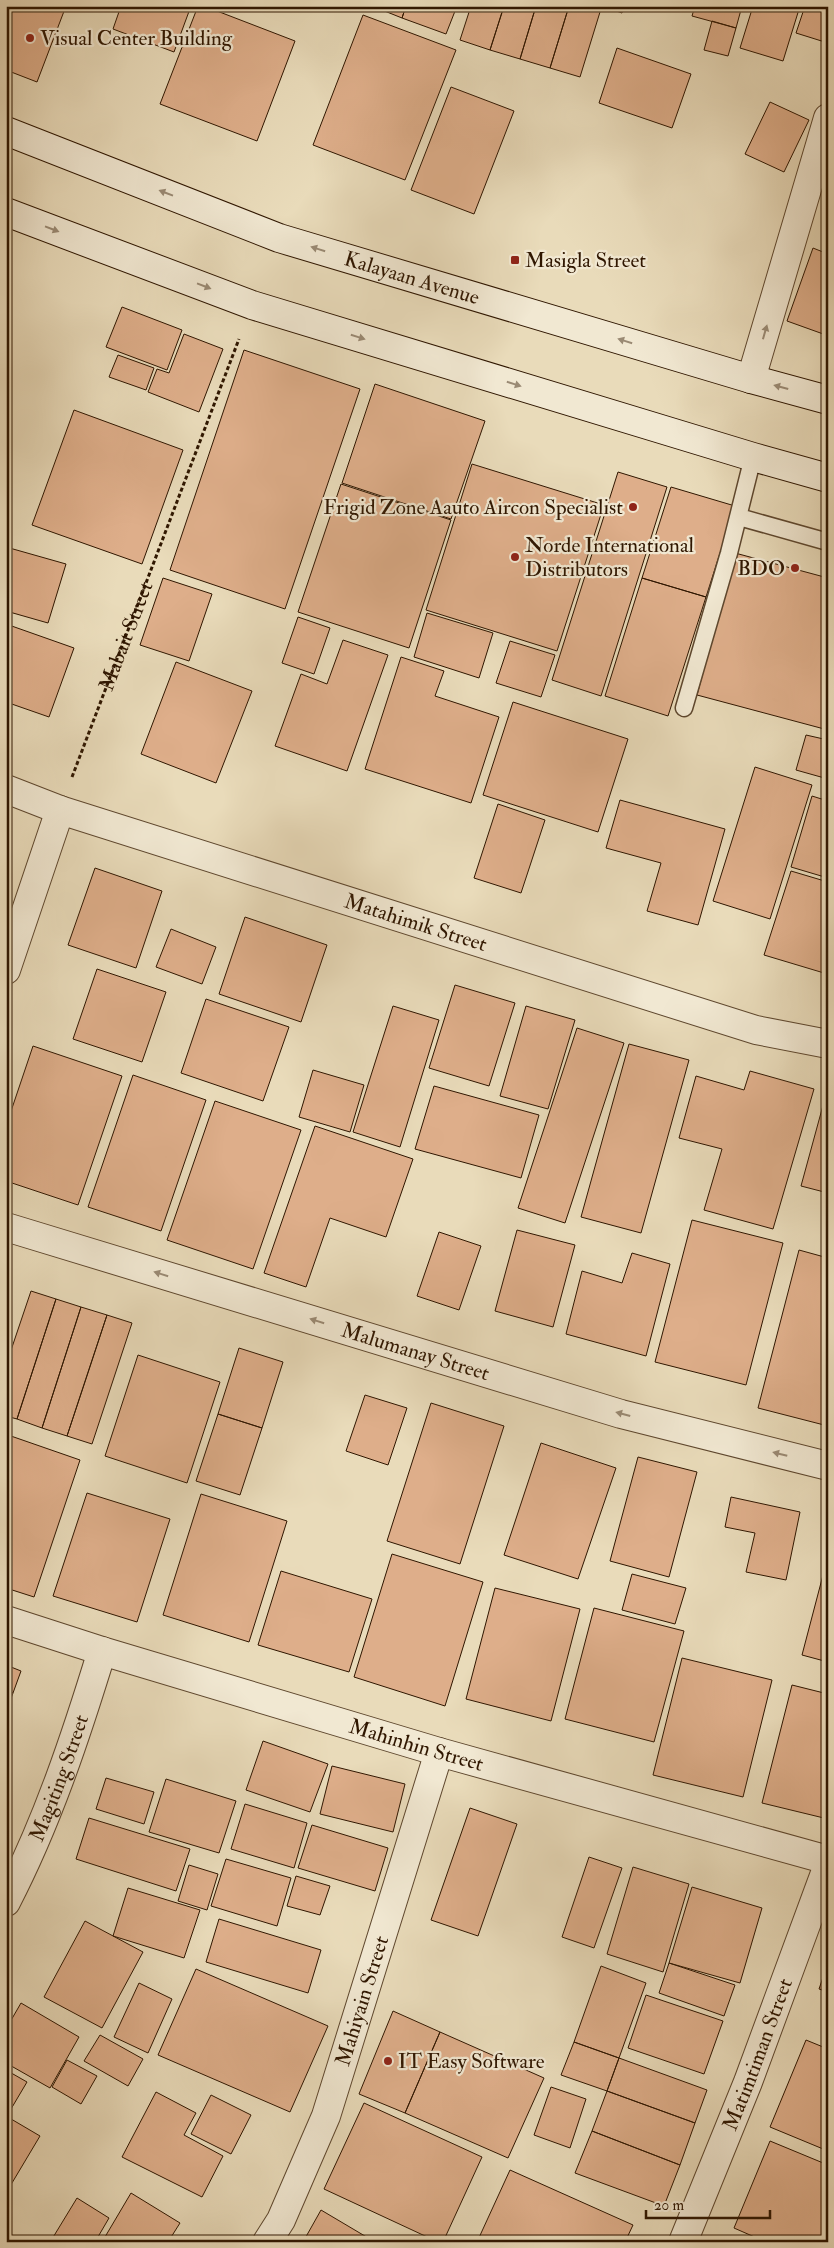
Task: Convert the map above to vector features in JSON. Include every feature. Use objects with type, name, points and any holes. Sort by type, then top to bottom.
[{"type":"street","points":[[751,379],[828,118]]},
{"type":"street","name":"Kalayaan Avenue","points":[[6,131],[279,238],[751,379],[828,400]]},
{"type":"street","points":[[6,212],[252,305],[828,478]]},
{"type":"street","name":"Matahimik Street","points":[[6,789],[60,810],[756,1030],[828,1044]]},
{"type":"street","points":[[6,970],[60,810]]},
{"type":"street","name":"Malumanay Street","points":[[6,1227],[621,1414],[828,1466]]},
{"type":"street","name":"Mahinhin Street","points":[[6,1620],[102,1651],[439,1752],[828,1860]]},
{"type":"street","name":"Magiting Street","points":[[6,1902],[18,1878],[75,1738],[102,1651]]},
{"type":"street","name":"Mahiyain Street","points":[[267,2242],[281,2220],[326,2116],[439,1752]]},
{"type":"street","name":"Matimtiman Street","points":[[684,2242],[748,2082],[828,1865]]},
{"type":"lane","points":[[684,708],[739,517],[753,457]]},
{"type":"lane","points":[[739,517],[828,542]]},
{"type":"path","name":"Mabait Street","points":[[60,810],[252,305]]},
{"type":"building","name":"Visual Center Building","points":[[6,6],[66,6],[37,82],[6,70]]},
{"type":"building","points":[[121,6],[191,6],[174,52],[113,29]]},
{"type":"building","points":[[198,6],[204,6],[295,41],[257,141],[160,104]]},
{"type":"building","points":[[372,6],[406,6],[402,18]]},
{"type":"building","points":[[406,6],[457,6],[446,34],[402,18]]},
{"type":"building","points":[[471,6],[504,6],[490,50],[460,40]]},
{"type":"building","points":[[504,6],[536,6],[520,59],[490,50]]},
{"type":"building","points":[[536,6],[569,6],[550,68],[520,59]]},
{"type":"building","points":[[569,6],[581,6],[600,12],[580,77],[550,68]]},
{"type":"building","points":[[602,6],[624,6],[622,13]]},
{"type":"building","points":[[695,6],[742,6],[736,28],[692,16]]},
{"type":"building","points":[[753,6],[800,6],[783,61],[740,48]]},
{"type":"building","points":[[805,6],[828,6],[828,43],[796,33]]},
{"type":"building","points":[[363,15],[456,50],[405,180],[313,145]]},
{"type":"building","points":[[712,21],[736,28],[728,56],[704,50]]},
{"type":"building","points":[[617,48],[691,74],[672,128],[599,103]]},
{"type":"building","points":[[451,87],[514,111],[474,214],[411,190]]},
{"type":"building","points":[[770,102],[809,120],[784,172],[745,154]]},
{"type":"building","points":[[813,248],[828,254],[826,335],[787,321]]},
{"type":"building","points":[[122,307],[182,330],[167,370],[106,347]]},
{"type":"building","points":[[184,334],[223,349],[199,412],[148,392],[157,369],[169,373]]},
{"type":"building","points":[[244,350],[360,389],[285,609],[170,570]]},
{"type":"building","points":[[118,355],[154,368],[146,390],[109,377]]},
{"type":"building","points":[[375,384],[485,421],[451,519],[342,483]]},
{"type":"building","points":[[74,410],[183,450],[142,564],[32,525]]},
{"type":"building","name":"Norde International Distributors","points":[[472,464],[604,505],[557,651],[426,610]]},
{"type":"building","points":[[618,472],[667,487],[601,696],[552,680]]},
{"type":"building","points":[[341,484],[451,520],[409,648],[298,612]]},
{"type":"building","points":[[671,487],[735,506],[706,597],[642,578]]},
{"type":"building","points":[[6,547],[66,564],[48,623],[6,611]]},
{"type":"building","points":[[735,553],[828,578],[828,730],[697,695]]},
{"type":"building","points":[[163,578],[212,594],[189,661],[140,645]]},
{"type":"building","points":[[642,578],[706,597],[668,716],[605,696]]},
{"type":"building","points":[[427,613],[493,633],[479,678],[414,657]]},
{"type":"building","points":[[298,617],[330,628],[314,674],[282,663]]},
{"type":"building","points":[[6,624],[74,648],[49,717],[6,702]]},
{"type":"building","points":[[343,640],[388,655],[347,771],[275,746],[301,674],[327,684]]},
{"type":"building","points":[[510,641],[555,655],[541,697],[496,683]]},
{"type":"building","points":[[401,657],[444,671],[435,696],[499,717],[471,803],[365,769]]},
{"type":"building","points":[[176,662],[252,691],[216,783],[141,754]]},
{"type":"building","points":[[513,702],[628,739],[598,832],[483,795]]},
{"type":"building","points":[[806,735],[828,740],[828,779],[796,770]]},
{"type":"building","points":[[755,767],[812,785],[770,919],[713,901]]},
{"type":"building","points":[[812,796],[828,801],[828,878],[791,867]]},
{"type":"building","points":[[620,800],[725,829],[698,925],[647,911],[661,863],[606,848]]},
{"type":"building","points":[[498,804],[545,820],[521,893],[474,878]]},
{"type":"building","points":[[6,813],[10,814],[6,825]]},
{"type":"building","points":[[95,868],[162,891],[136,968],[68,945]]},
{"type":"building","points":[[791,871],[828,882],[828,960],[824,973],[764,955]]},
{"type":"building","points":[[245,917],[327,945],[301,1022],[219,994]]},
{"type":"building","points":[[171,929],[216,947],[202,984],[156,967]]},
{"type":"building","points":[[97,969],[166,992],[142,1062],[73,1039]]},
{"type":"building","points":[[455,985],[515,1003],[489,1086],[429,1068]]},
{"type":"building","points":[[206,999],[289,1027],[263,1101],[181,1073]]},
{"type":"building","points":[[393,1006],[439,1020],[400,1147],[353,1132]]},
{"type":"building","points":[[526,1006],[575,1020],[548,1109],[500,1096]]},
{"type":"building","points":[[577,1028],[624,1043],[565,1223],[518,1208]]},
{"type":"building","points":[[629,1044],[689,1060],[641,1233],[581,1217]]},
{"type":"building","points":[[33,1046],[122,1076],[78,1205],[6,1181],[6,1126]]},
{"type":"building","points":[[313,1070],[364,1085],[350,1132],[299,1117]]},
{"type":"building","points":[[750,1071],[814,1089],[773,1229],[704,1210],[722,1149],[679,1138],[696,1076],[744,1090]]},
{"type":"building","points":[[133,1075],[206,1100],[161,1231],[88,1207]]},
{"type":"building","points":[[434,1086],[539,1115],[521,1178],[415,1149]]},
{"type":"building","points":[[828,1087],[828,1193],[801,1186]]},
{"type":"building","points":[[215,1101],[301,1130],[253,1269],[167,1240]]},
{"type":"building","points":[[315,1126],[413,1159],[386,1237],[330,1218],[306,1287],[264,1273]]},
{"type":"building","points":[[692,1220],[783,1243],[746,1385],[655,1362]]},
{"type":"building","points":[[517,1230],[575,1245],[553,1327],[495,1311]]},
{"type":"building","points":[[439,1232],[481,1246],[459,1310],[417,1296]]},
{"type":"building","points":[[799,1250],[828,1258],[828,1426],[758,1408]]},
{"type":"building","points":[[632,1253],[670,1264],[646,1356],[566,1334],[582,1271],[622,1283]]},
{"type":"building","points":[[31,1291],[56,1299],[17,1419],[6,1416],[6,1365]]},
{"type":"building","points":[[56,1299],[81,1307],[42,1428],[17,1419]]},
{"type":"building","points":[[81,1307],[107,1315],[67,1436],[42,1428]]},
{"type":"building","points":[[107,1315],[132,1323],[92,1444],[67,1436]]},
{"type":"building","points":[[239,1348],[283,1362],[262,1428],[218,1414]]},
{"type":"building","points":[[138,1355],[220,1382],[187,1483],[105,1456]]},
{"type":"building","points":[[365,1395],[407,1408],[388,1465],[346,1451]]},
{"type":"building","points":[[431,1403],[504,1426],[460,1564],[387,1541]]},
{"type":"building","points":[[218,1414],[262,1428],[240,1495],[196,1481]]},
{"type":"building","points":[[8,1435],[80,1460],[34,1597],[6,1588]]},
{"type":"building","points":[[541,1443],[616,1468],[578,1579],[504,1555]]},
{"type":"building","points":[[638,1457],[697,1472],[669,1577],[610,1561]]},
{"type":"building","points":[[87,1493],[170,1519],[137,1622],[53,1596]]},
{"type":"building","points":[[201,1494],[287,1521],[249,1642],[163,1615]]},
{"type":"building","points":[[731,1497],[800,1512],[786,1580],[746,1572],[755,1533],[725,1527]]},
{"type":"building","points":[[392,1554],[483,1582],[445,1706],[354,1677]]},
{"type":"building","points":[[828,1556],[828,1662],[802,1655]]},
{"type":"building","points":[[281,1571],[372,1599],[349,1672],[258,1645]]},
{"type":"building","points":[[632,1574],[686,1588],[675,1624],[622,1610]]},
{"type":"building","points":[[495,1588],[580,1609],[551,1721],[466,1699]]},
{"type":"building","points":[[594,1608],[684,1631],[654,1742],[565,1719]]},
{"type":"building","points":[[682,1658],[772,1680],[743,1797],[653,1775]]},
{"type":"building","points":[[6,1665],[21,1671],[13,1693],[6,1690]]},
{"type":"building","points":[[792,1685],[828,1694],[828,1819],[762,1803]]},
{"type":"building","points":[[6,1690],[13,1693],[6,1712]]},
{"type":"building","points":[[263,1741],[328,1764],[310,1812],[246,1790]]},
{"type":"building","points":[[332,1766],[405,1784],[393,1832],[320,1814]]},
{"type":"building","points":[[106,1778],[154,1792],[144,1824],[96,1809]]},
{"type":"building","points":[[166,1779],[236,1801],[219,1853],[149,1832]]},
{"type":"building","points":[[245,1804],[307,1823],[294,1868],[231,1849]]},
{"type":"building","points":[[470,1808],[517,1824],[478,1936],[431,1920]]},
{"type":"building","points":[[89,1818],[190,1849],[176,1891],[76,1859]]},
{"type":"building","points":[[312,1825],[388,1848],[375,1891],[298,1868]]},
{"type":"building","points":[[589,1857],[622,1868],[594,1948],[562,1937]]},
{"type":"building","points":[[226,1859],[291,1878],[277,1926],[211,1906]]},
{"type":"building","points":[[189,1865],[218,1874],[207,1910],[178,1901]]},
{"type":"building","points":[[633,1867],[689,1884],[663,1972],[607,1954]]},
{"type":"building","points":[[296,1876],[330,1886],[320,1915],[287,1906]]},
{"type":"building","points":[[692,1887],[762,1908],[740,1983],[669,1963]]},
{"type":"building","points":[[128,1888],[200,1910],[184,1958],[113,1936]]},
{"type":"building","points":[[219,1919],[321,1950],[308,1993],[206,1962]]},
{"type":"building","points":[[85,1921],[143,1952],[102,2028],[44,1997]]},
{"type":"building","points":[[669,1963],[735,1985],[724,2016],[659,1993]]},
{"type":"building","points":[[828,1963],[828,1992],[819,1989]]},
{"type":"building","points":[[601,1966],[646,1983],[619,2058],[574,2042]]},
{"type":"building","points":[[196,1969],[328,2026],[290,2112],[158,2055]]},
{"type":"building","points":[[139,1983],[172,1999],[148,2053],[114,2037]]},
{"type":"building","points":[[646,1995],[723,2021],[704,2074],[628,2048]]},
{"type":"building","points":[[21,2003],[79,2037],[50,2088],[6,2063],[6,2029]]},
{"type":"building","points":[[393,2011],[440,2032],[405,2113],[359,2094]]},
{"type":"building","points":[[440,2032],[544,2078],[508,2158],[405,2113]]},
{"type":"building","points":[[100,2035],[143,2059],[128,2086],[84,2061]]},
{"type":"building","points":[[806,2040],[828,2049],[828,2151],[770,2127]]},
{"type":"building","points":[[574,2042],[619,2058],[607,2091],[561,2075]]},
{"type":"building","points":[[619,2058],[707,2090],[695,2123],[607,2091]]},
{"type":"building","points":[[67,2060],[97,2076],[81,2104],[52,2087]]},
{"type":"building","points":[[6,2070],[27,2082],[11,2109],[6,2107]]},
{"type":"building","points":[[551,2087],[586,2099],[570,2148],[534,2135]]},
{"type":"building","points":[[607,2091],[695,2123],[680,2165],[592,2131]]},
{"type":"building","points":[[156,2092],[196,2113],[184,2135],[223,2156],[202,2197],[122,2157]]},
{"type":"building","points":[[211,2095],[251,2115],[231,2154],[191,2134]]},
{"type":"building","points":[[364,2103],[482,2157],[443,2242],[438,2242],[324,2189]]},
{"type":"building","points":[[6,2116],[40,2136],[6,2193]]},
{"type":"building","points":[[592,2131],[680,2165],[664,2206],[575,2173]]},
{"type":"building","points":[[770,2141],[828,2165],[828,2242],[766,2242],[734,2228]]},
{"type":"building","points":[[510,2170],[633,2225],[625,2242],[477,2242]]},
{"type":"building","points":[[131,2193],[180,2223],[168,2242],[102,2242]]},
{"type":"building","points":[[77,2198],[109,2218],[95,2242],[57,2242],[52,2239]]},
{"type":"building","points":[[321,2210],[375,2242],[303,2242]]},
{"type":"place","name":"Visual Center Building","points":[[30,38]]},
{"type":"place","name":"Masigla Street","points":[[515,260]]},
{"type":"place","name":"Frigid Zone Aauto Aircon Specialist","points":[[633,507]]},
{"type":"place","name":"Norde International Distributors","points":[[515,557]]},
{"type":"place","name":"BDO","points":[[795,568]]},
{"type":"place","name":"IT Easy Software","points":[[388,2061]]}]
